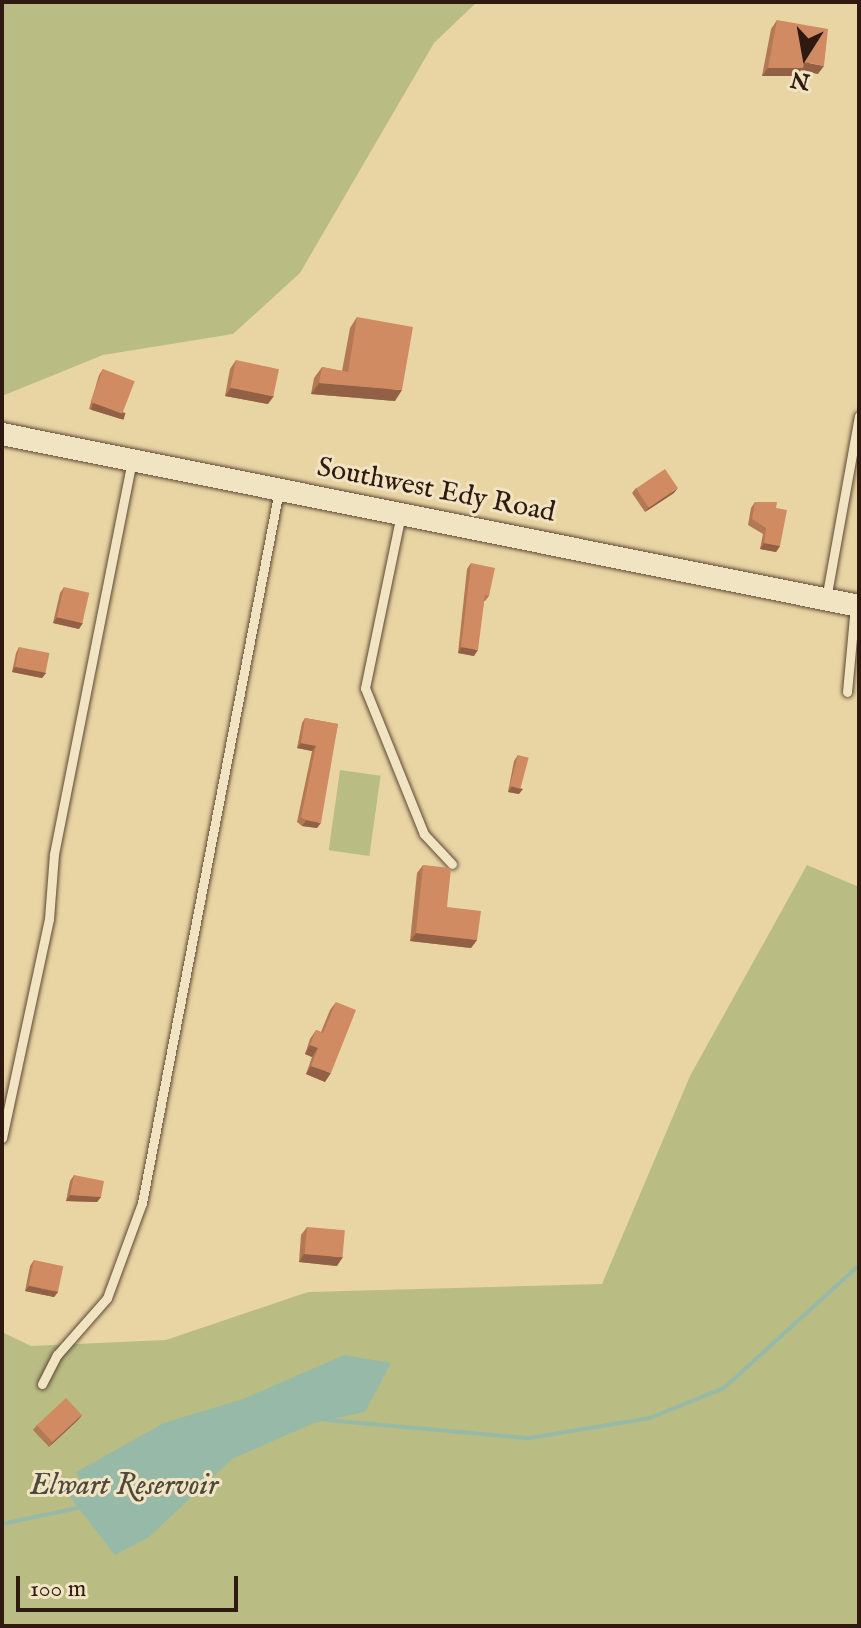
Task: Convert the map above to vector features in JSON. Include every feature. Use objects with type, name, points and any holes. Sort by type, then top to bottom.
[{"type":"street","name":"Southwest Edy Road","points":[[2,434],[857,606]]},
{"type":"lane","points":[[826,599],[859,416]]},
{"type":"lane","points":[[2,1138],[49,919],[54,854],[132,459]]},
{"type":"lane","points":[[42,1384],[57,1355],[107,1298],[142,1203],[279,490]]},
{"type":"lane","points":[[401,514],[365,688],[424,834],[452,864]]},
{"type":"lane","points":[[847,692],[857,606]]},
{"type":"green space","points":[[2,2],[477,2],[434,43],[300,273],[233,334],[103,355],[2,396]]},
{"type":"green space","points":[[340,770],[381,776],[369,856],[329,850]]},
{"type":"green space","points":[[807,865],[859,887],[859,1626],[2,1626],[2,1332],[31,1346],[166,1340],[308,1292],[602,1284],[690,1076]]},
{"type":"water","name":"Elwart Reservoir","points":[[344,1355],[391,1363],[365,1412],[314,1423],[232,1459],[149,1537],[115,1555],[70,1497],[70,1488],[80,1480],[76,1472],[164,1423],[243,1399]]},
{"type":"building","points":[[777,20],[828,29],[824,66],[804,62],[803,68],[768,68]]},
{"type":"building","points":[[357,317],[413,327],[402,390],[319,383],[322,367],[348,372]]},
{"type":"building","points":[[236,360],[279,369],[273,397],[230,387]]},
{"type":"building","points":[[103,369],[135,381],[122,414],[90,402]]},
{"type":"building","points":[[665,469],[678,488],[649,508],[636,489]]},
{"type":"building","points":[[755,502],[777,502],[776,508],[787,510],[780,546],[764,543],[766,528],[752,519]]},
{"type":"building","points":[[471,563],[495,568],[489,596],[485,595],[478,650],[461,647]]},
{"type":"building","points":[[64,587],[89,593],[82,623],[57,617]]},
{"type":"building","points":[[19,647],[49,653],[46,673],[15,667]]},
{"type":"building","points":[[305,718],[338,724],[321,823],[301,817],[316,746],[301,743]]},
{"type":"building","points":[[518,755],[529,758],[520,789],[510,786]]},
{"type":"building","points":[[423,865],[451,868],[447,907],[481,911],[477,940],[416,933]]},
{"type":"building","points":[[336,1002],[356,1010],[331,1073],[311,1066],[318,1048],[310,1045],[316,1030],[323,1033]]},
{"type":"building","points":[[74,1175],[104,1181],[101,1197],[70,1195]]},
{"type":"building","points":[[307,1227],[345,1230],[343,1257],[305,1254]]},
{"type":"building","points":[[34,1260],[63,1266],[58,1292],[29,1285]]},
{"type":"building","points":[[66,1398],[82,1415],[52,1442],[37,1425]]},
{"type":"waterway","points":[[326,1420],[529,1438],[650,1418],[724,1388],[859,1265]]},
{"type":"waterway","points":[[2,1524],[82,1507]]}]
